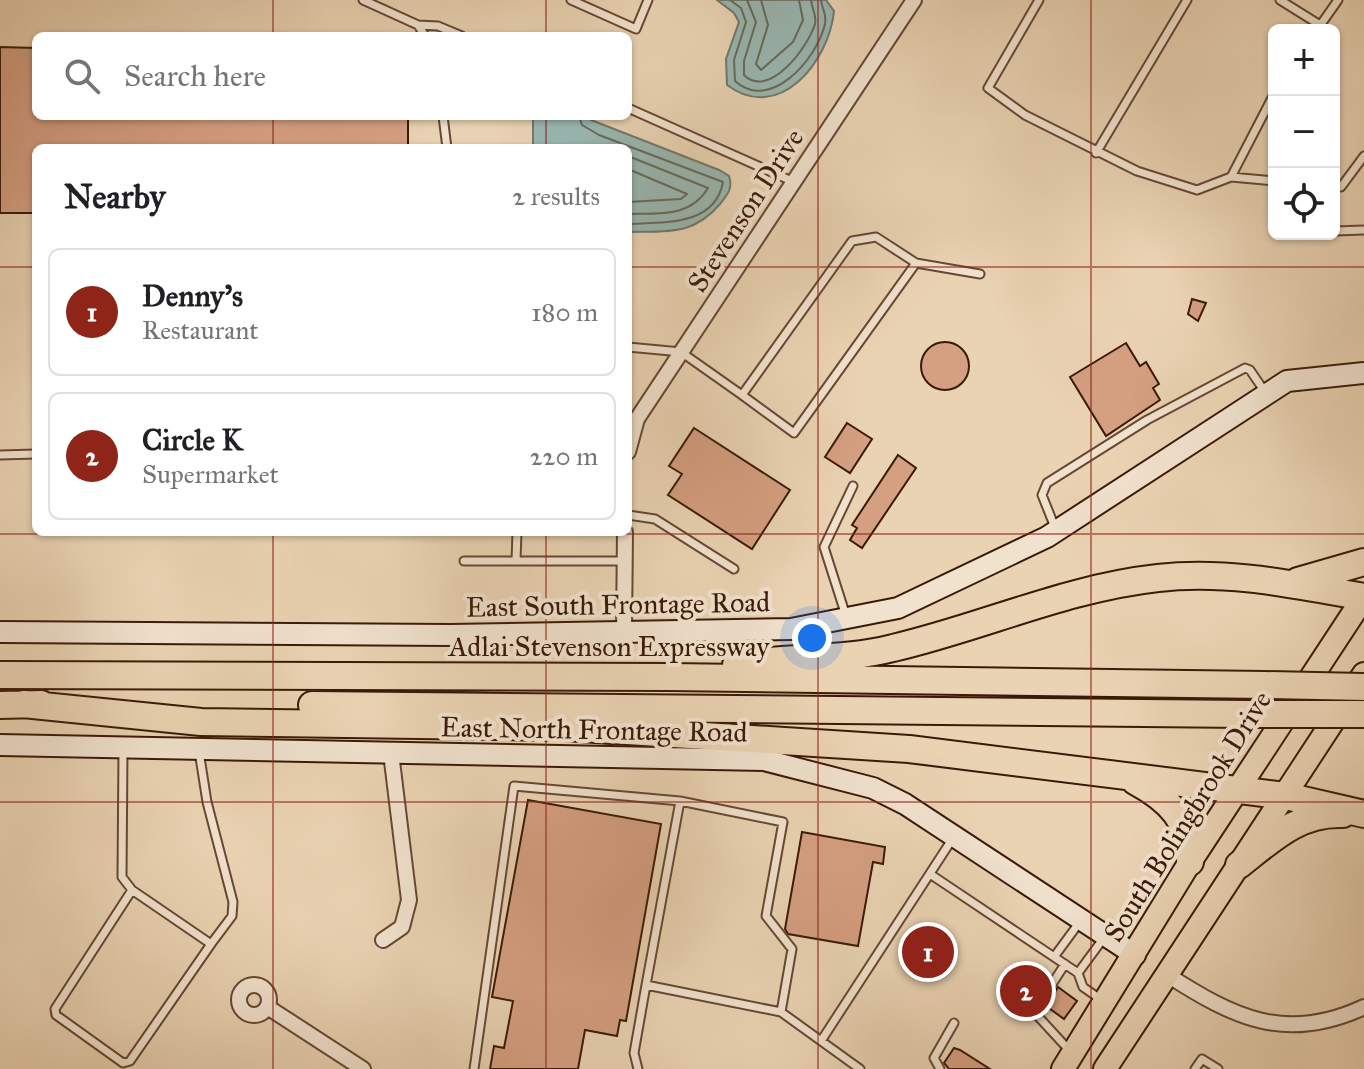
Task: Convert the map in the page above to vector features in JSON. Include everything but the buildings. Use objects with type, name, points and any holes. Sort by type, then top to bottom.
[{"type":"highway","points":[[1291,582],[1364,562]]},
{"type":"highway","points":[[669,677],[757,662],[891,649],[1056,598],[1159,578],[1221,576],[1291,582],[1364,597]]},
{"type":"highway","name":"Adlai Stevenson Expressway","points":[[0,675],[669,677],[1364,687]]},
{"type":"highway","points":[[12,704],[201,722],[564,727],[894,748],[1239,789],[1364,814]]},
{"type":"highway","points":[[12,704],[680,706],[1364,714]]},
{"type":"highway","points":[[1129,777],[1152,790],[1179,813],[1191,844],[1190,862]]},
{"type":"highway","points":[[1239,865],[1302,820],[1322,813],[1364,814]]},
{"type":"main road","name":"South Bolingbrook Drive","points":[[1068,1061],[1190,862],[1364,597]]},
{"type":"main road","points":[[1105,1069],[1364,674]]},
{"type":"street","name":"Stevenson Drive","points":[[632,437],[637,419],[914,0]]},
{"type":"street","name":"East South Frontage Road","points":[[0,632],[451,635],[791,629],[898,608],[1057,532],[1287,381],[1364,373]]},
{"type":"street","points":[[624,630],[625,536]]},
{"type":"street","name":"East North Frontage Road","points":[[0,745],[764,760],[873,788],[955,835],[1135,955]]},
{"type":"street","points":[[383,940],[402,927],[409,900],[391,753]]},
{"type":"street","points":[[1166,974],[1240,1018],[1283,1024],[1314,1023],[1364,1007]]},
{"type":"street","points":[[269,1008],[363,1069]]},
{"type":"lane","points":[[363,0],[418,25],[438,26],[452,32]]},
{"type":"lane","points":[[571,0],[636,29],[648,0]]},
{"type":"lane","points":[[1039,0],[988,88],[1025,115],[1096,153],[1197,190],[1231,177],[1268,180]]},
{"type":"lane","points":[[1096,153],[1187,0]]},
{"type":"lane","points":[[1280,0],[1314,24]]},
{"type":"lane","points":[[1320,24],[1338,0]]},
{"type":"lane","points":[[418,25],[422,32]]},
{"type":"lane","points":[[1231,177],[1273,96]]},
{"type":"lane","points":[[632,110],[794,182]]},
{"type":"lane","points":[[444,120],[446,144]]},
{"type":"lane","points":[[1340,187],[1364,156]]},
{"type":"lane","points":[[1340,231],[1364,230]]},
{"type":"lane","points":[[742,395],[852,241],[876,237],[916,263],[980,274]]},
{"type":"lane","points":[[632,347],[681,352],[794,433],[916,263]]},
{"type":"lane","points":[[1057,532],[1042,495],[1047,483],[1147,420],[1245,368],[1250,370],[1266,394]]},
{"type":"lane","points":[[0,455],[32,454]]},
{"type":"lane","points":[[846,618],[824,547],[853,486]]},
{"type":"lane","points":[[632,516],[655,519],[734,569]]},
{"type":"lane","points":[[516,561],[517,536]]},
{"type":"lane","points":[[464,561],[625,561]]},
{"type":"lane","points":[[123,747],[122,877],[132,890],[211,944]]},
{"type":"lane","points":[[132,890],[55,1009],[56,1015],[123,1063],[130,1061],[232,916],[233,902],[207,802],[199,749]]},
{"type":"lane","points":[[474,1069],[514,786],[680,801],[783,822],[766,916],[792,949],[781,1012]]},
{"type":"lane","points":[[638,1069],[634,1053],[680,801]]},
{"type":"lane","points":[[821,1041],[955,835]]},
{"type":"lane","points":[[930,874],[1078,973],[1083,987],[1105,1002]]},
{"type":"lane","points":[[1054,957],[1082,919]]},
{"type":"lane","points":[[1078,973],[1106,934]]},
{"type":"lane","points":[[1065,964],[1034,1012],[1068,1061]]},
{"type":"lane","points":[[646,985],[781,1012],[860,1069]]},
{"type":"lane","points":[[940,1069],[934,1058],[935,1052],[954,1023]]},
{"type":"lane","points":[[1195,1069],[1202,1059],[1218,1069]]},
{"type":"water","points":[[717,0],[826,0],[834,11],[830,30],[812,67],[798,82],[782,92],[765,97],[746,95],[727,85],[726,59],[739,22],[734,13]]},
{"type":"water","points":[[533,120],[591,120],[719,170],[729,176],[729,191],[710,214],[689,227],[632,232],[632,144],[533,144]]},
{"type":"place","name":"Denny's","points":[[928,952]]},
{"type":"place","name":"Circle K","points":[[1026,991]]}]
